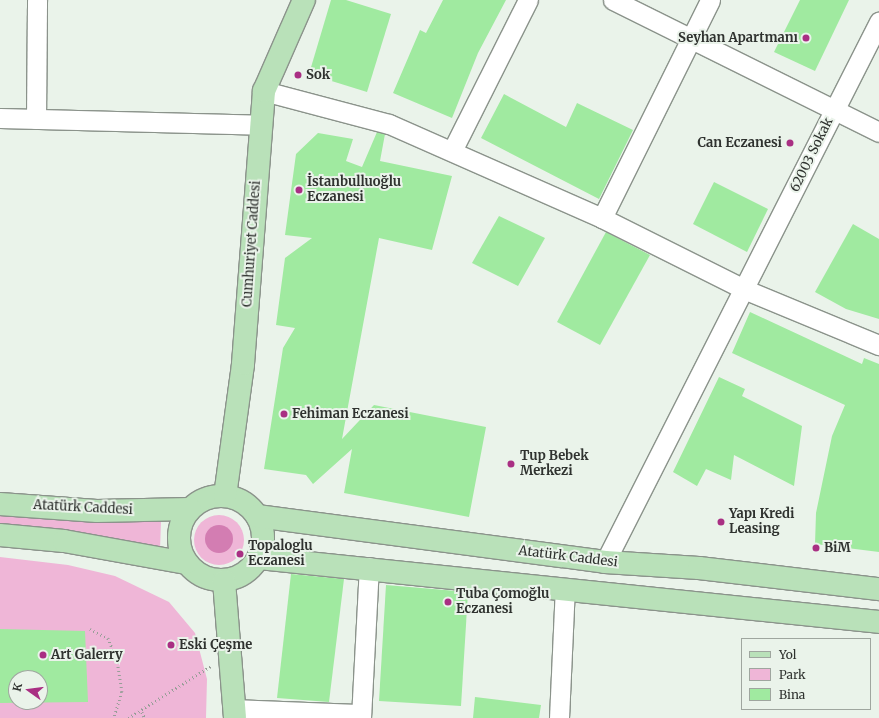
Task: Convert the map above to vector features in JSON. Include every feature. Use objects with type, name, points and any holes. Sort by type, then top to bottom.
[{"type":"main road","name":"Cumhuriyet Caddesi","points":[[225,496],[243,364],[264,91],[304,0]]},
{"type":"main road","points":[[225,496],[238,499],[257,516],[264,537],[259,558],[250,570],[224,581],[196,574],[186,563],[178,536],[190,509],[200,501],[225,496]]},
{"type":"main road","name":"Atatürk Caddesi","points":[[0,504],[97,511],[190,509]]},
{"type":"main road","name":"Atatürk Caddesi","points":[[257,516],[605,562],[699,568],[879,589]]},
{"type":"main road","points":[[0,535],[64,542],[186,563]]},
{"type":"main road","points":[[259,558],[369,567],[879,622]]},
{"type":"main road","points":[[224,581],[235,713]]},
{"type":"street","points":[[36,119],[37,0]]},
{"type":"street","points":[[452,151],[528,0]]},
{"type":"street","points":[[613,0],[690,40],[879,132]]},
{"type":"street","points":[[602,218],[710,0]]},
{"type":"street","name":"62003 Sokak","points":[[605,562],[746,290],[879,22]]},
{"type":"street","points":[[264,91],[389,124],[602,218],[746,290],[879,345]]},
{"type":"street","points":[[0,118],[261,125]]},
{"type":"street","points":[[235,713],[361,716],[369,567]]},
{"type":"street","points":[[560,718],[565,588]]},
{"type":"path","points":[[90,629],[108,638],[117,659],[122,692],[114,718]]},
{"type":"path","points":[[128,718],[142,712],[216,663]]},
{"type":"path","points":[[142,712],[146,718]]},
{"type":"green space","points":[[0,514],[161,521],[160,550],[0,523]]},
{"type":"green space","points":[[219,515],[229,517],[237,522],[242,530],[244,540],[242,550],[237,558],[229,563],[219,565],[209,563],[201,558],[196,550],[194,540],[196,530],[201,522],[209,517]]},
{"type":"green space","points":[[0,557],[68,565],[115,576],[169,602],[195,633],[207,679],[206,718],[0,718]]},
{"type":"shaded area","points":[[219,525],[229,529],[233,539],[229,549],[219,553],[209,549],[205,539],[209,529]]},
{"type":"building","points":[[331,0],[346,0],[391,14],[367,92],[309,74]]},
{"type":"building","points":[[443,0],[506,0],[478,53],[452,118],[393,93],[420,30],[426,33]]},
{"type":"building","name":"Seyhan Apartmanı","points":[[800,0],[849,0],[815,71],[774,52]]},
{"type":"building","points":[[504,94],[566,127],[577,103],[633,130],[599,199],[481,138]]},
{"type":"building","points":[[377,132],[385,134],[380,161],[452,176],[432,250],[379,238],[342,439],[374,405],[486,427],[469,517],[344,493],[352,449],[313,484],[306,475],[264,469],[283,348],[295,328],[276,325],[285,258],[312,238],[285,235],[296,154],[318,133],[353,139],[346,161],[362,167]]},
{"type":"building","points":[[714,182],[768,209],[747,252],[693,224]]},
{"type":"building","points":[[499,216],[545,238],[518,286],[472,263]]},
{"type":"building","points":[[853,224],[879,239],[879,319],[846,309],[815,292]]},
{"type":"building","points":[[606,232],[650,255],[600,345],[557,322]]},
{"type":"building","points":[[750,312],[862,364],[864,358],[879,364],[879,552],[815,544],[816,513],[832,436],[845,405],[732,353]]},
{"type":"building","points":[[719,377],[745,389],[742,396],[802,426],[794,486],[734,455],[731,480],[706,469],[697,486],[673,472]]},
{"type":"building","points":[[291,574],[344,579],[329,702],[277,698]]},
{"type":"building","points":[[386,585],[468,592],[461,706],[379,701]]},
{"type":"building","name":"Art Galerry","points":[[0,629],[85,631],[88,702],[48,702],[48,670],[8,670],[8,703],[0,703]]},
{"type":"building","points":[[475,697],[541,705],[539,718],[473,718]]},
{"type":"place","name":"Seyhan Apartmanı","points":[[806,38]]},
{"type":"place","name":"Sok","points":[[298,75]]},
{"type":"place","name":"Can Eczanesi","points":[[790,143]]},
{"type":"place","name":"İstanbulluoğlu Eczanesi","points":[[299,190]]},
{"type":"place","name":"Fehiman Eczanesi","points":[[284,414]]},
{"type":"place","name":"Tup Bebek Merkezi","points":[[511,464]]},
{"type":"place","name":"Yapı Kredi Leasing","points":[[721,522]]},
{"type":"place","name":"BiM","points":[[816,548]]},
{"type":"place","name":"Topaloglu Eczanesi","points":[[240,554]]},
{"type":"place","name":"Tuba Çomoğlu Eczanesi","points":[[448,602]]},
{"type":"place","name":"Eski Çeşme","points":[[171,645]]},
{"type":"place","name":"Art Galerry","points":[[43,655]]}]
